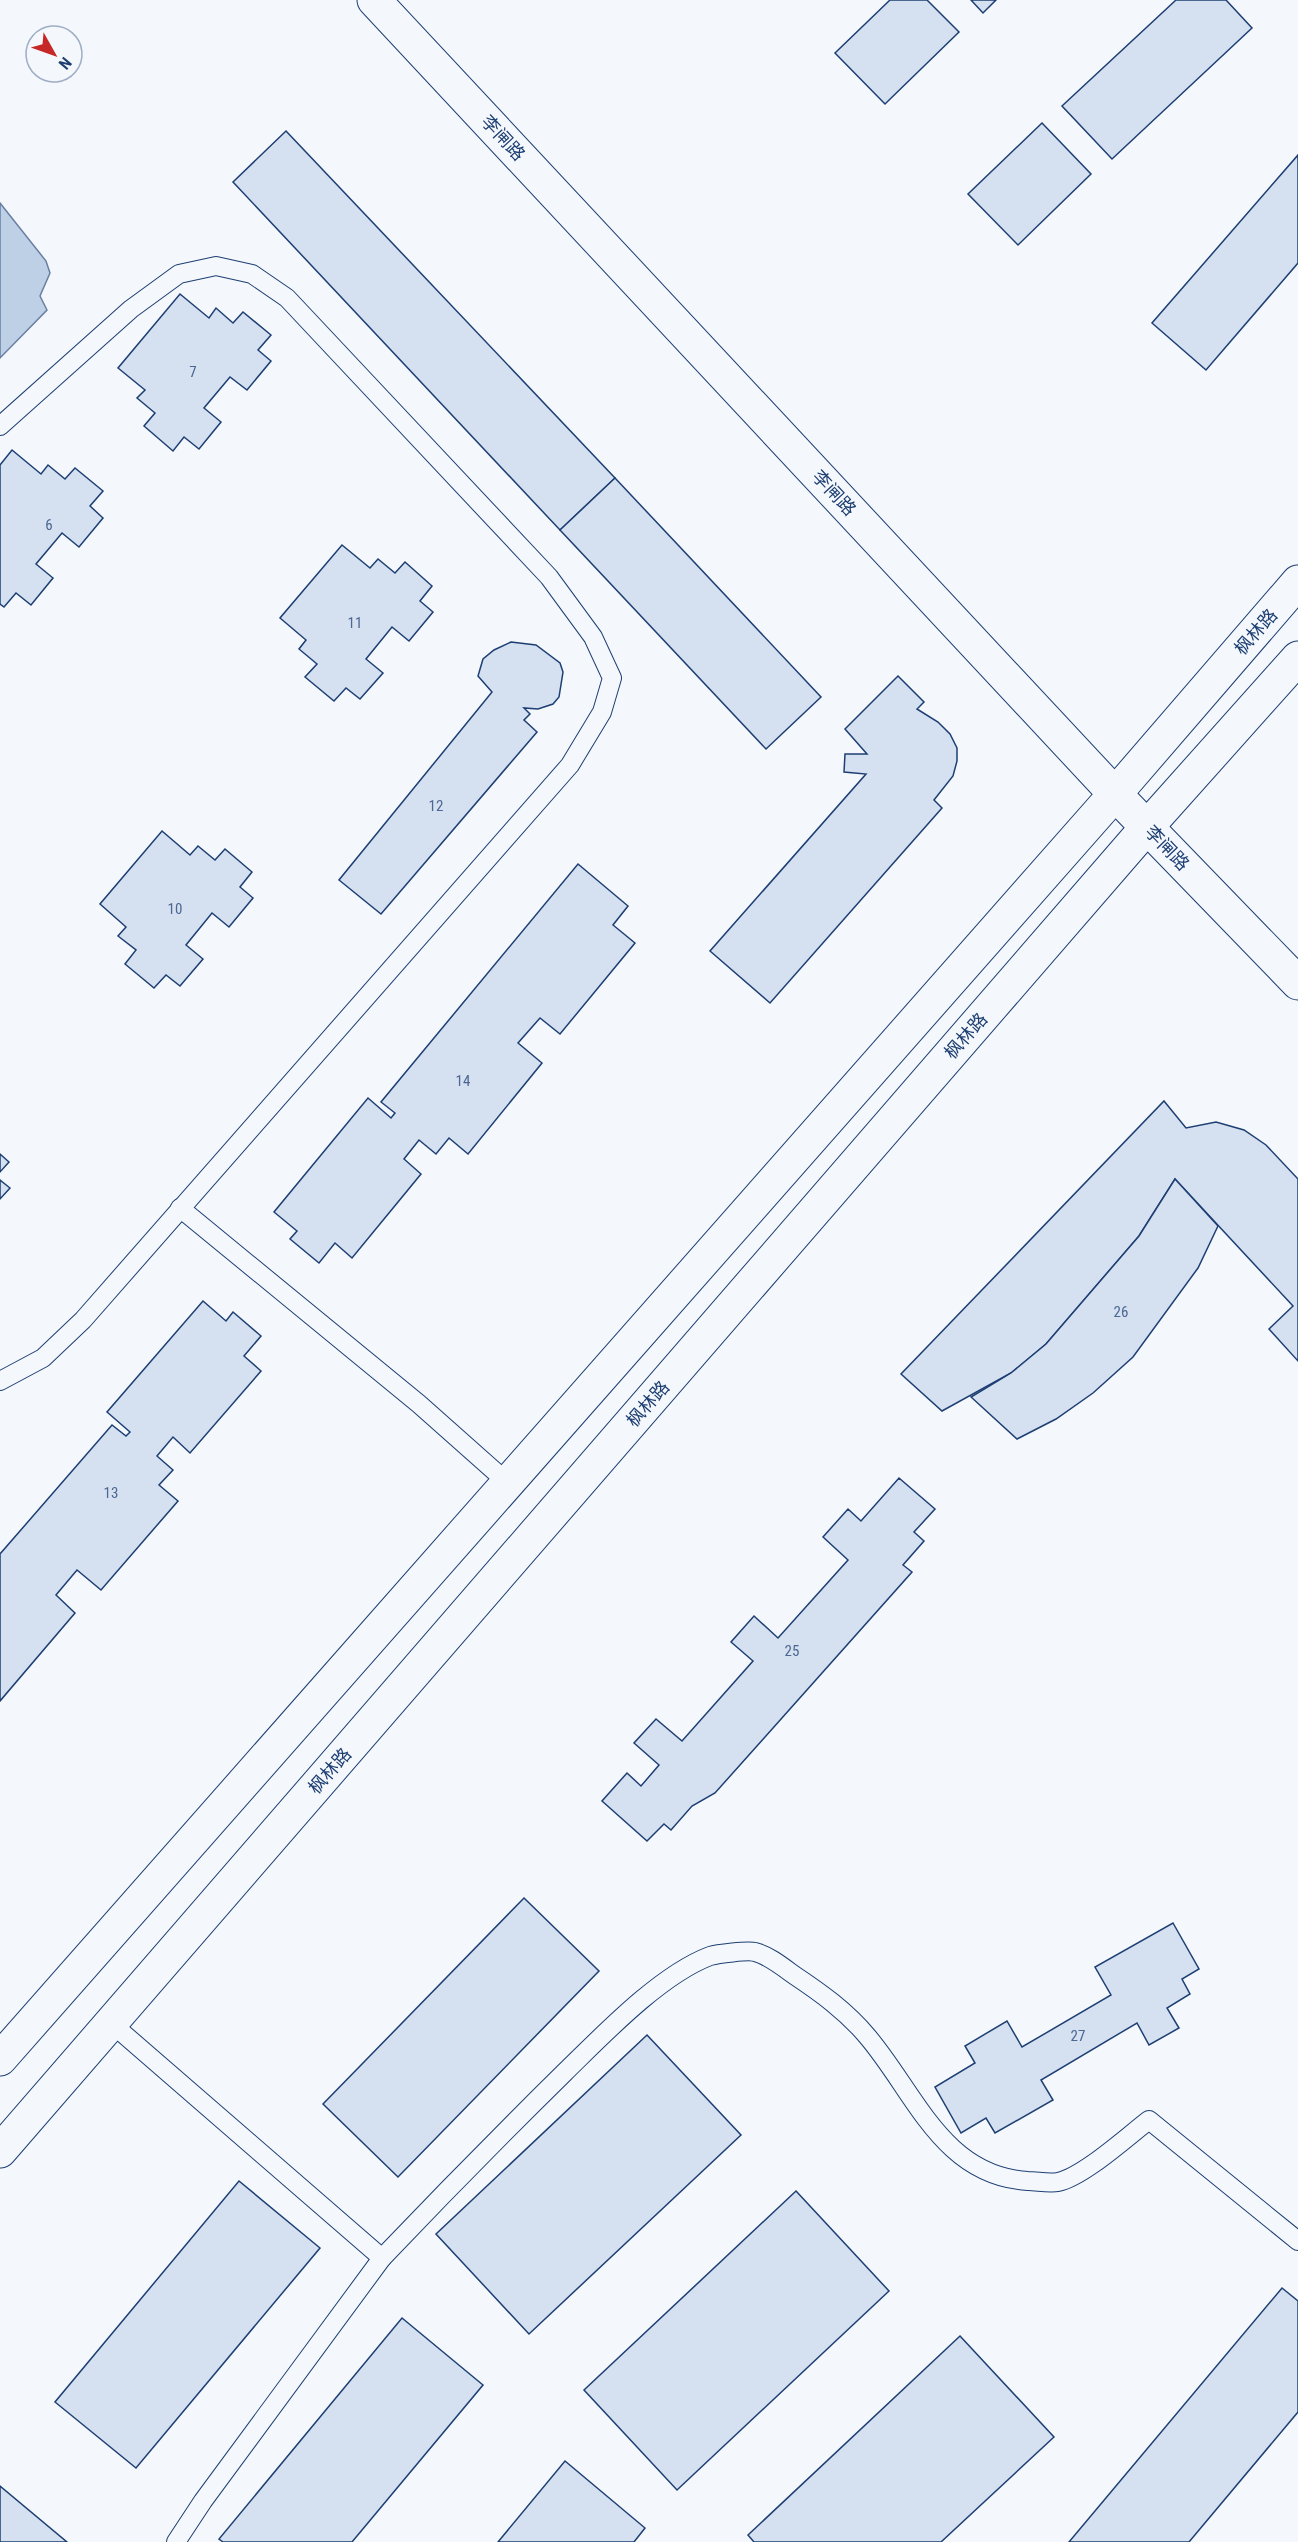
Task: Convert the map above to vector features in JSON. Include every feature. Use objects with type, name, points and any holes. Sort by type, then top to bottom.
[{"type":"main road","name":"李闸路","points":[[374,0],[1115,794],[1298,983]]},
{"type":"main road","name":"枫林路","points":[[0,2059],[1115,794],[1298,582]]},
{"type":"main road","name":"枫林路","points":[[0,2151],[1147,827],[1298,658]]},
{"type":"lane","points":[[0,426],[131,309],[179,274],[216,266],[252,274],[287,298],[549,577],[593,637],[612,678],[603,712],[570,765],[83,1320],[43,1358],[0,1381]]},
{"type":"lane","points":[[180,1208],[418,1404],[508,1483]]},
{"type":"lane","points":[[176,2542],[202,2501],[382,2258],[471,2164],[595,2043],[666,1980],[711,1956],[755,1952],[783,1967],[829,1998],[866,2035],[900,2079],[926,2121],[958,2155],[990,2174],[1017,2180],[1058,2182],[1093,2165],[1149,2120],[1298,2241]]},
{"type":"lane","points":[[111,2023],[382,2258]]},
{"type":"water","points":[[0,203],[46,261],[50,273],[40,296],[47,310],[0,358]]},
{"type":"building","points":[[890,0],[927,0],[959,32],[885,104],[835,53]]},
{"type":"building","points":[[971,0],[996,0],[983,13]]},
{"type":"building","points":[[1176,0],[1226,0],[1252,28],[1112,159],[1062,106]]},
{"type":"building","points":[[1042,123],[1091,174],[1018,245],[968,194]]},
{"type":"building","points":[[286,131],[615,478],[560,530],[233,182]]},
{"type":"building","points":[[1298,155],[1298,263],[1206,370],[1152,323]]},
{"type":"building","points":[[180,294],[209,318],[216,308],[233,323],[243,312],[271,335],[258,350],[271,361],[247,390],[230,377],[204,408],[221,422],[199,449],[184,437],[173,451],[144,426],[155,413],[137,398],[145,390],[118,368]]},
{"type":"building","points":[[12,450],[41,474],[48,465],[65,479],[75,468],[103,491],[90,506],[103,518],[79,547],[62,533],[36,564],[53,578],[31,605],[16,593],[4,607],[0,604],[0,465]]},
{"type":"building","points":[[615,478],[821,697],[766,749],[560,530]]},
{"type":"building","points":[[342,545],[370,568],[378,559],[395,573],[405,562],[432,586],[420,601],[433,612],[409,641],[392,627],[366,659],[383,673],[360,699],[346,688],[334,701],[305,677],[317,664],[299,649],[306,640],[280,618]]},
{"type":"building","points":[[511,642],[536,645],[560,663],[563,672],[559,697],[553,704],[538,709],[524,708],[530,714],[524,720],[537,732],[381,914],[339,880],[492,692],[478,676],[483,659],[494,650]]},
{"type":"building","points":[[898,676],[924,702],[917,709],[938,722],[950,734],[957,748],[957,761],[953,776],[934,800],[942,808],[770,1003],[710,951],[866,774],[844,772],[845,754],[867,754],[845,729]]},
{"type":"building","points":[[162,831],[190,855],[198,846],[215,860],[225,849],[252,872],[240,887],[253,898],[229,927],[212,913],[186,945],[203,959],[180,986],[166,975],[154,988],[125,964],[136,950],[118,936],[126,927],[100,904]]},
{"type":"building","points":[[578,864],[628,906],[613,925],[635,943],[560,1034],[540,1018],[518,1043],[542,1063],[468,1154],[449,1138],[436,1154],[419,1140],[404,1159],[421,1174],[352,1258],[335,1243],[319,1263],[290,1239],[297,1231],[274,1212],[368,1098],[391,1118],[395,1113],[381,1102]]},
{"type":"building","points":[[1164,1101],[1186,1128],[1216,1122],[1244,1130],[1266,1145],[1298,1179],[1298,1361],[1269,1329],[1293,1306],[1175,1179],[1139,1236],[1046,1344],[1011,1373],[942,1411],[901,1374]]},
{"type":"building","points":[[0,1154],[9,1162],[0,1172]]},
{"type":"building","points":[[1175,1179],[1218,1226],[1198,1268],[1133,1357],[1093,1393],[1056,1419],[1017,1439],[971,1397],[1011,1373],[1046,1344],[1139,1236]]},
{"type":"building","points":[[0,1180],[10,1188],[0,1199]]},
{"type":"building","points":[[203,1301],[226,1321],[233,1312],[261,1336],[244,1356],[261,1371],[190,1453],[173,1437],[157,1456],[173,1470],[159,1485],[178,1501],[101,1590],[77,1570],[56,1595],[75,1613],[0,1701],[0,1554],[112,1425],[126,1436],[130,1432],[107,1412]]},
{"type":"building","points":[[899,1478],[935,1509],[914,1532],[924,1541],[903,1565],[912,1572],[715,1793],[692,1806],[671,1830],[664,1824],[647,1841],[602,1801],[627,1773],[641,1786],[659,1765],[634,1743],[656,1719],[682,1741],[753,1661],[731,1642],[754,1616],[778,1638],[848,1560],[823,1537],[848,1509],[861,1521]]},
{"type":"building","points":[[524,1898],[599,1971],[398,2177],[323,2104]]},
{"type":"building","points":[[1173,1923],[1199,1969],[1182,1979],[1190,1994],[1167,2008],[1179,2028],[1149,2045],[1137,2023],[1041,2080],[1053,2100],[995,2133],[986,2118],[961,2133],[935,2087],[975,2063],[965,2046],[1007,2021],[1022,2047],[1111,1995],[1095,1967]]},
{"type":"building","points":[[647,2035],[741,2135],[529,2334],[436,2234]]},
{"type":"building","points":[[239,2181],[320,2248],[136,2468],[55,2402]]},
{"type":"building","points":[[796,2191],[889,2291],[677,2490],[584,2390]]},
{"type":"building","points":[[1282,2288],[1298,2301],[1298,2412],[1189,2542],[1069,2542]]},
{"type":"building","points":[[402,2318],[483,2385],[352,2542],[223,2542],[219,2539]]},
{"type":"building","points":[[960,2336],[1054,2437],[941,2542],[754,2542],[748,2535]]},
{"type":"building","points":[[565,2461],[645,2528],[634,2542],[498,2542]]},
{"type":"building","points":[[0,2486],[67,2542],[0,2542]]}]
